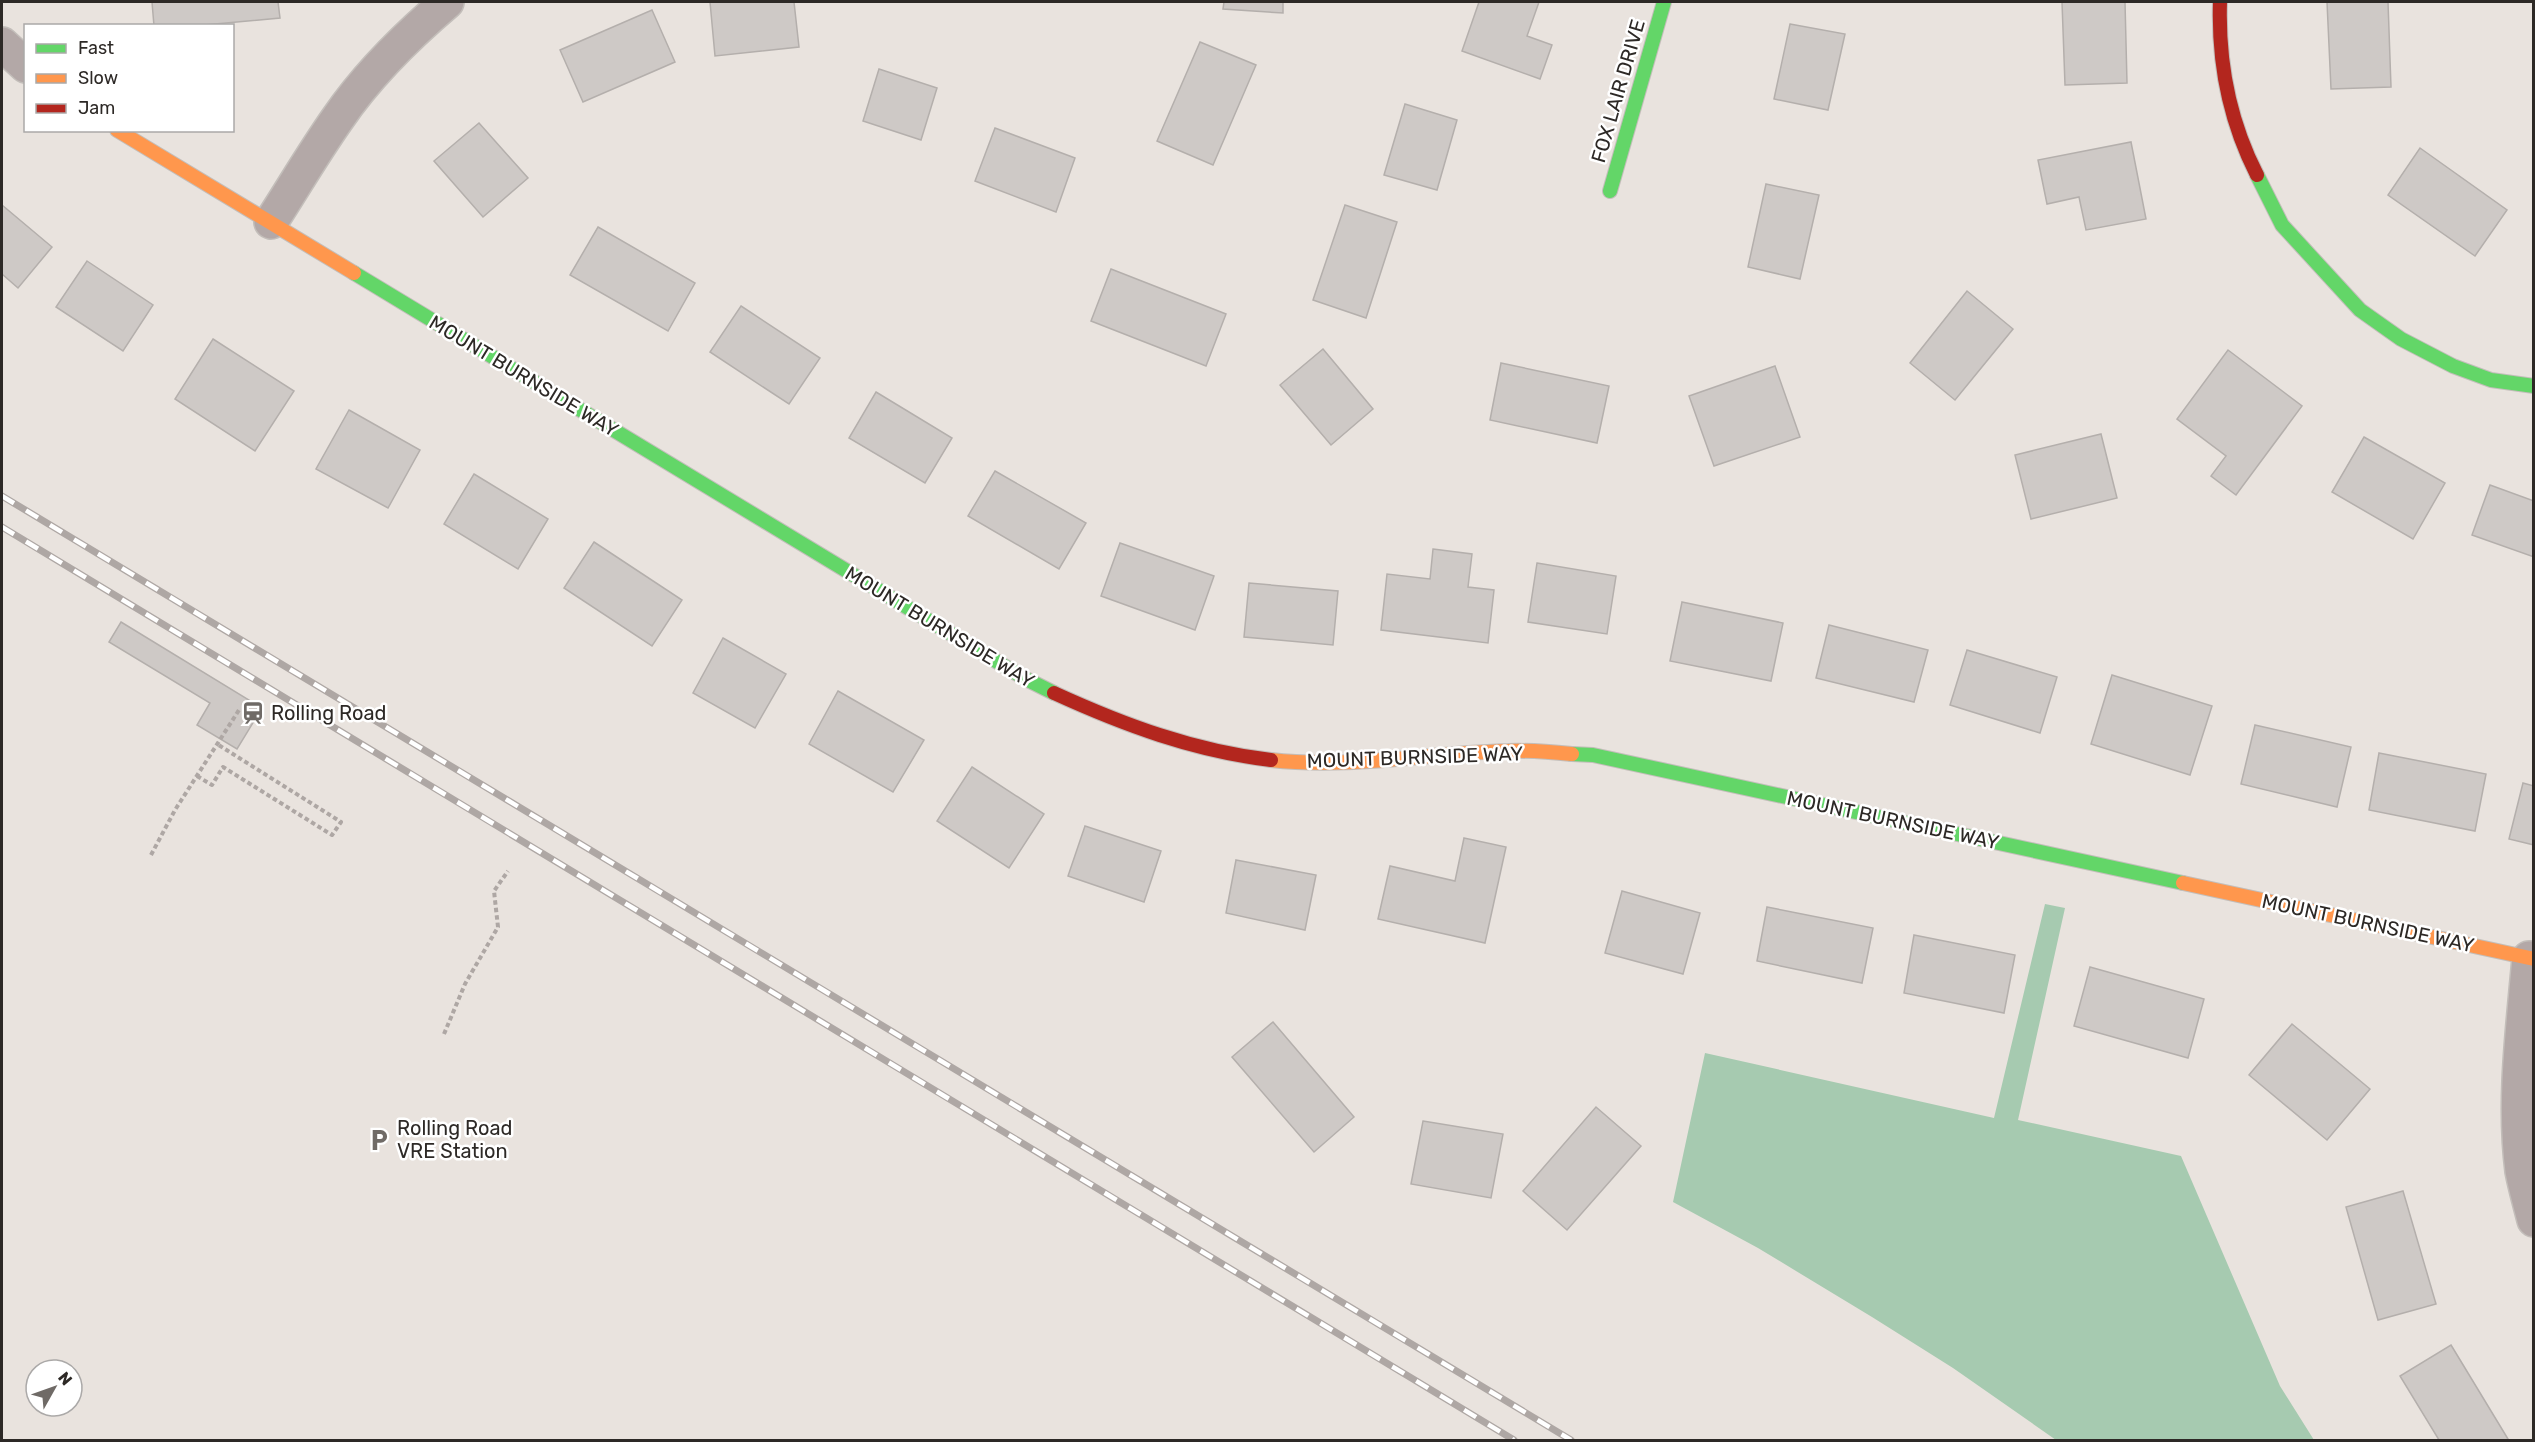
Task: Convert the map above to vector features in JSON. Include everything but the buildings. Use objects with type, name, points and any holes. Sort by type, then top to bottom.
[{"type":"street","points":[[271,222],[345,108],[380,64],[417,27],[447,2]]},
{"type":"street","name":"FOX LAIR DRIVE","points":[[1610,191],[1664,2]]},
{"type":"street","points":[[2220,2],[2219,38],[2222,67],[2234,118],[2243,147],[2282,225],[2360,310],[2402,339],[2453,366],[2491,380],[2534,386]]},
{"type":"street","points":[[2,44],[24,64]]},
{"type":"street","name":"MOUNT BURNSIDE WAY","points":[[120,132],[1024,678],[1118,722],[1195,746],[1283,761],[1370,762],[1508,751],[1593,755],[2531,958]]},
{"type":"street","points":[[2531,958],[2520,1066],[2518,1119],[2522,1172],[2534,1220]]},
{"type":"path","points":[[152,855],[175,810],[239,710]]},
{"type":"path","points":[[197,776],[212,785],[223,766],[332,835],[341,822],[217,744]]},
{"type":"path","points":[[444,1034],[465,984],[498,927],[494,891],[508,872]]},
{"type":"green space","points":[[2045,904],[2065,908],[2018,1120],[2181,1156],[2280,1386],[2314,1440],[2056,1440],[1953,1368],[1872,1317],[1758,1248],[1673,1202],[1705,1053],[1994,1118]]},
{"type":"railway","points":[[2,496],[1571,1440]]},
{"type":"railway","points":[[2,527],[1514,1440]]},
{"type":"traffic: fast","points":[[1610,191],[1664,2]]},
{"type":"traffic: fast","points":[[2257,175],[2282,225],[2360,310],[2401,339],[2453,366],[2491,380],[2534,386]]},
{"type":"traffic: fast","points":[[354,273],[1024,678],[1054,693]]},
{"type":"traffic: fast","points":[[1572,754],[1593,755],[2183,883]]},
{"type":"traffic: slow","points":[[120,132],[354,273]]},
{"type":"traffic: slow","points":[[1271,760],[1330,763],[1478,752],[1540,751],[1572,754]]},
{"type":"traffic: slow","points":[[2183,883],[2534,959]]},
{"type":"traffic: jam","points":[[2220,2],[2221,47],[2227,91],[2239,133],[2257,175]]},
{"type":"traffic: jam","points":[[1054,693],[1107,716],[1160,735],[1214,750],[1271,760]]},
{"type":"place","name":"Rolling Road","points":[[253,713]]},
{"type":"place","name":"Rolling Road VRE Station","points":[[379,1140]]}]
